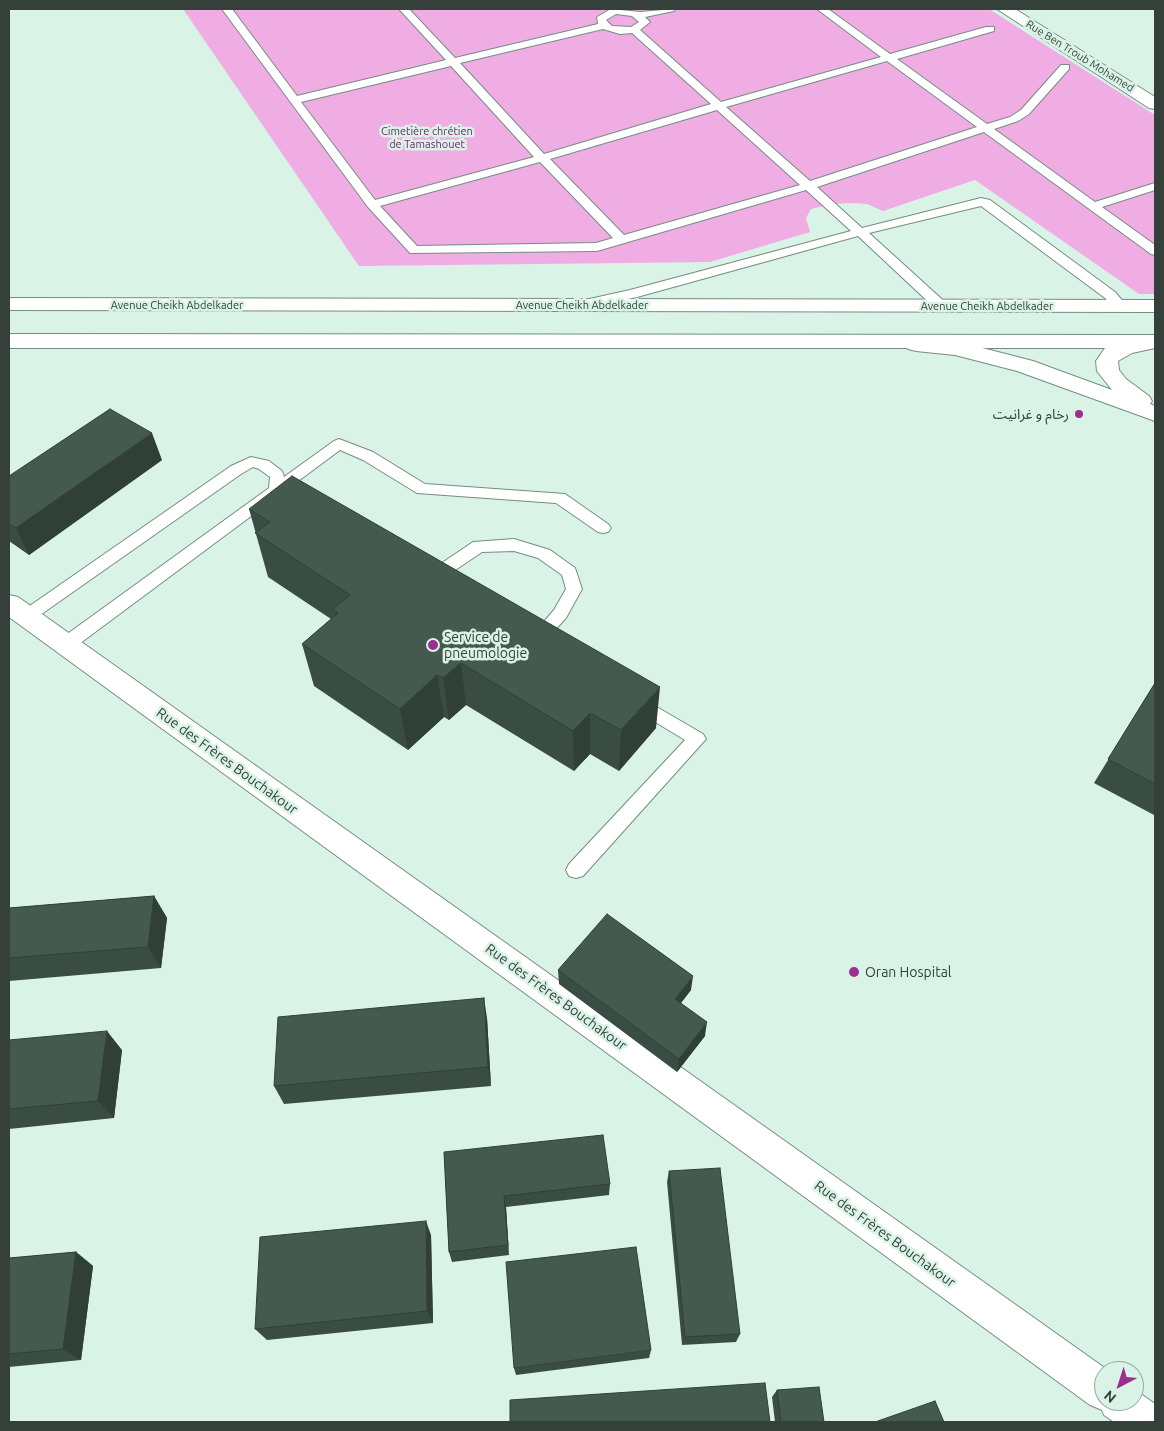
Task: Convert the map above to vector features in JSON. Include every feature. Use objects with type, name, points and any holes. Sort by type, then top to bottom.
[{"type":"main road","name":"Rue Ben Troub Mohamed","points":[[1005,9],[1155,104]]},
{"type":"main road","name":"Avenue Cheikh Abdelkader","points":[[9,304],[1155,306]]},
{"type":"main road","points":[[942,306],[956,342]]},
{"type":"main road","points":[[9,341],[1155,342]]},
{"type":"main road","points":[[905,342],[955,348],[1025,366],[1155,414]]},
{"type":"main road","points":[[1155,342],[1126,347],[1113,353],[1107,361],[1108,371],[1118,384],[1155,410]]},
{"type":"main road","name":"Rue des Frères Bouchakour","points":[[18,610],[1094,1384]]},
{"type":"main road","points":[[1132,1411],[1147,1422]]},
{"type":"lane","points":[[404,9],[542,158],[621,239]]},
{"type":"lane","points":[[603,26],[601,19],[613,10],[629,11],[640,15],[670,9]]},
{"type":"lane","points":[[822,9],[1155,251]]},
{"type":"lane","points":[[232,10],[294,100],[372,204],[414,250],[596,247],[808,186],[1014,119],[1025,112],[1065,67]]},
{"type":"lane","points":[[294,100],[603,26],[620,31],[634,30],[645,22],[640,15]]},
{"type":"lane","points":[[372,204],[542,158],[888,56],[990,29]]},
{"type":"lane","points":[[634,30],[942,306]]},
{"type":"lane","points":[[1093,206],[1155,186]]},
{"type":"lane","points":[[569,305],[605,301],[860,232],[981,202],[986,203],[1110,295],[1120,306]]},
{"type":"lane","points":[[65,645],[285,492],[339,444],[368,456],[422,489],[560,498],[603,528]]},
{"type":"lane","points":[[18,610],[251,462],[264,465],[277,475],[285,492]]},
{"type":"lane","points":[[433,577],[479,546],[514,545],[544,554],[569,572],[574,589],[560,614],[536,640]]},
{"type":"lane","points":[[417,567],[449,587]]},
{"type":"lane","points":[[520,630],[553,651]]},
{"type":"lane","points":[[576,870],[697,739],[621,692]]},
{"type":"green space","name":"Cimetière chrétien de Tamashouet","points":[[183,9],[989,9],[1155,115],[1155,294],[1139,294],[975,180],[883,211],[867,204],[853,203],[832,204],[811,209],[806,218],[810,232],[710,262],[359,266]]},
{"type":"building","points":[[110,409],[152,433],[16,528],[9,524],[9,476]]},
{"type":"building","points":[[292,476],[660,687],[621,730],[590,713],[573,731],[461,663],[443,678],[437,675],[400,709],[302,644],[338,613],[333,609],[350,595],[255,533],[270,522],[249,509]]},
{"type":"building","points":[[1155,683],[1155,784],[1108,759]]},
{"type":"building","points":[[154,896],[148,947],[9,958],[9,908]]},
{"type":"building","points":[[607,914],[693,976],[675,999],[707,1022],[679,1059],[558,970]]},
{"type":"building","points":[[484,998],[488,1067],[274,1086],[278,1017]]},
{"type":"building","points":[[107,1031],[98,1101],[9,1109],[9,1040]]},
{"type":"building","points":[[603,1135],[610,1184],[504,1196],[508,1245],[449,1252],[444,1152]]},
{"type":"building","points":[[720,1168],[740,1334],[685,1337],[669,1171]]},
{"type":"building","points":[[426,1221],[427,1311],[255,1329],[260,1237]]},
{"type":"building","points":[[636,1247],[651,1350],[514,1368],[506,1262]]},
{"type":"building","points":[[76,1252],[63,1349],[9,1354],[9,1258]]},
{"type":"building","points":[[765,1383],[770,1422],[510,1422],[510,1400]]},
{"type":"building","points":[[819,1387],[824,1422],[781,1422],[777,1390]]},
{"type":"building","points":[[935,1401],[944,1422],[875,1422]]},
{"type":"place","name":"رخام و غرانيت","points":[[1079,414]]},
{"type":"place","name":"Service de pneumologie","points":[[433,645]]},
{"type":"place","name":"Oran Hospital","points":[[854,972]]}]
